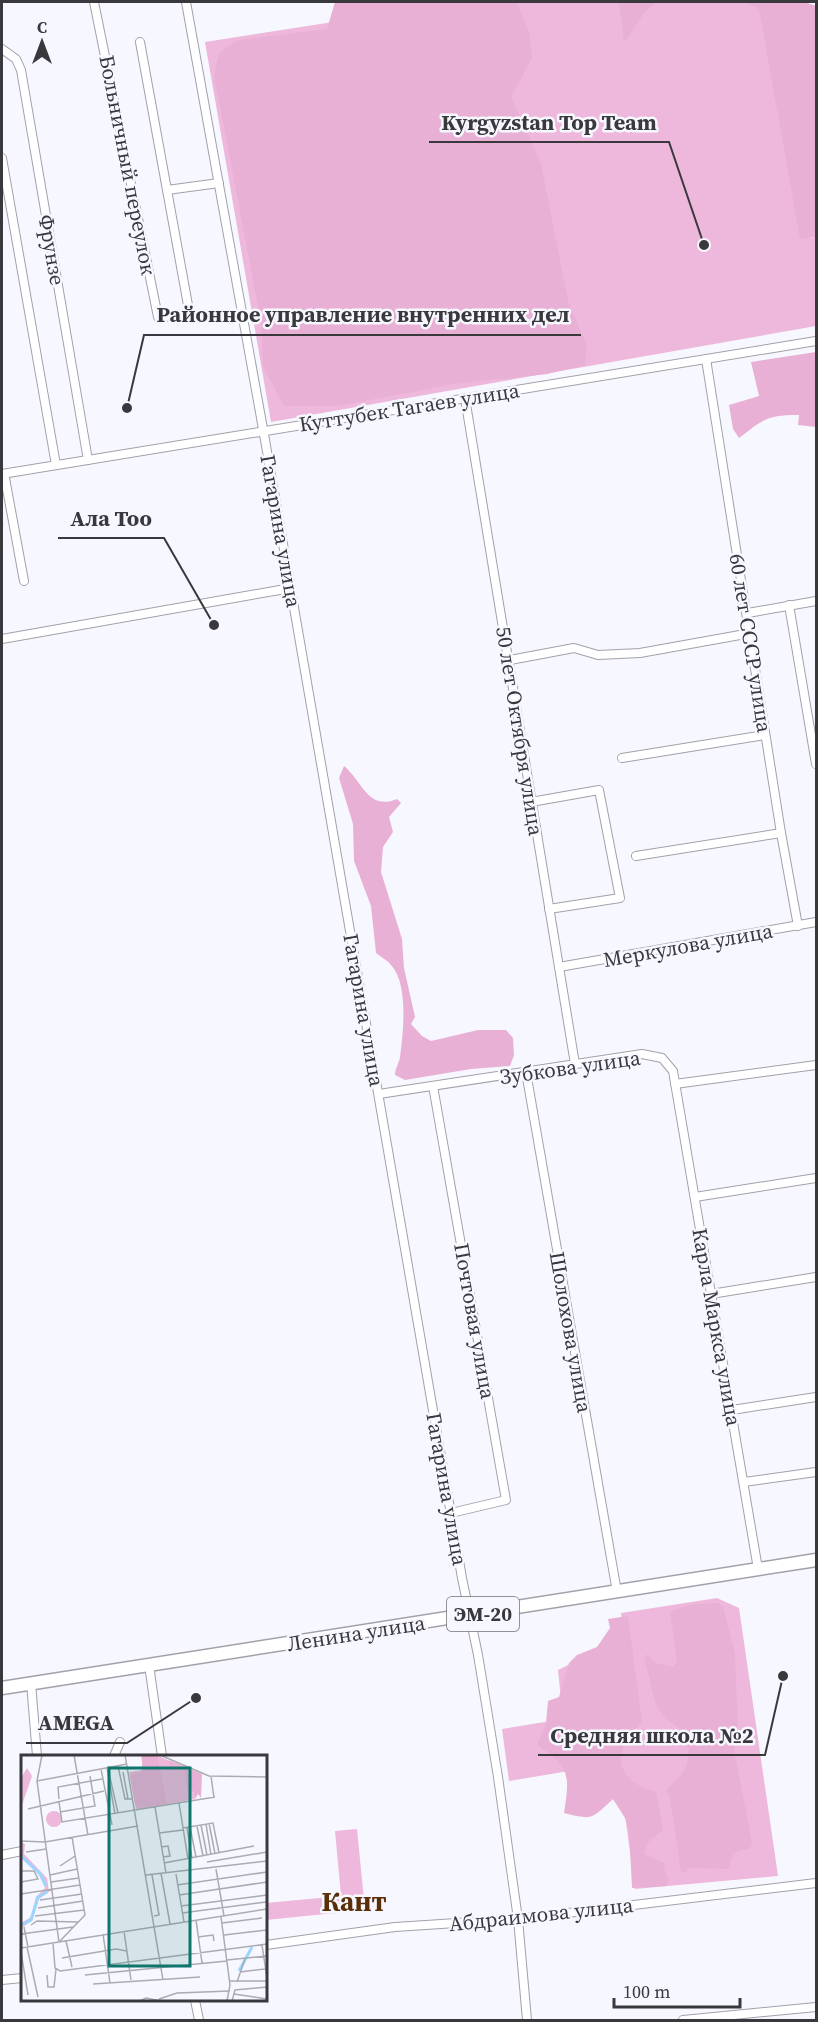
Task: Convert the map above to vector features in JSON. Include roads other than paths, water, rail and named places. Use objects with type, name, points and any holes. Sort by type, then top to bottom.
[{"type":"main road","name":"Ленина улица","points":[[2,1688],[816,1560]]},
{"type":"street","name":"Больничный переулок","points":[[94,2],[158,317],[242,314]]},
{"type":"street","name":"Гагарина улица","points":[[186,2],[291,588],[469,1616],[480,1666],[518,1919],[527,2020]]},
{"type":"street","points":[[141,42],[190,316]]},
{"type":"street","name":"Фрунзе","points":[[2,49],[16,59],[21,70],[88,459]]},
{"type":"street","name":"Фрунзе","points":[[2,158],[56,465]]},
{"type":"street","points":[[167,190],[219,183]]},
{"type":"street","name":"Куттубек Тагаев улица","points":[[2,474],[816,341]]},
{"type":"street","name":"60 лет СССР улица","points":[[706,359],[748,613],[765,735],[798,926]]},
{"type":"street","name":"50 лет Октября улица","points":[[465,398],[575,1064]]},
{"type":"street","points":[[2,474],[6,478],[24,581]]},
{"type":"street","points":[[2,639],[291,588]]},
{"type":"street","points":[[748,613],[816,601]]},
{"type":"street","points":[[789,605],[816,764]]},
{"type":"street","points":[[510,660],[574,648],[598,655],[640,653],[751,633]]},
{"type":"street","points":[[622,758],[765,735]]},
{"type":"street","points":[[531,802],[599,790],[620,898],[549,909]]},
{"type":"street","points":[[636,856],[781,833]]},
{"type":"street","name":"Меркулова улица","points":[[559,967],[816,922]]},
{"type":"street","name":"Зубкова улица","points":[[379,1094],[642,1054],[662,1058],[673,1071],[675,1084]]},
{"type":"street","points":[[675,1084],[816,1065]]},
{"type":"street","name":"Шолохова улица","points":[[526,1072],[617,1592]]},
{"type":"street","name":"Карла Маркса улица","points":[[675,1084],[758,1569]]},
{"type":"street","name":"Почтовая улица","points":[[434,1086],[506,1500],[451,1513]]},
{"type":"street","points":[[694,1197],[816,1178]]},
{"type":"street","points":[[711,1294],[816,1277]]},
{"type":"street","points":[[732,1410],[816,1397]]},
{"type":"street","points":[[744,1482],[816,1472]]},
{"type":"street","points":[[149,1665],[162,1755]]},
{"type":"street","points":[[32,1683],[37,1755]]},
{"type":"street","points":[[114,1755],[120,1742]]},
{"type":"street","points":[[2,1855],[21,1851]]},
{"type":"street","name":"Абдраимова улица","points":[[267,1945],[395,1927],[518,1919],[816,1883]]},
{"type":"street","points":[[2,1980],[21,1978]]},
{"type":"street","points":[[195,2001],[199,2020]]},
{"type":"street","points":[[683,2020],[816,2007]]},
{"type":"place","name":"Kyrgyzstan Top Team","points":[[704,245]]},
{"type":"place","name":"Районное управление внутренних дел","points":[[127,408]]},
{"type":"place","name":"Ала Тоо","points":[[214,625]]},
{"type":"place","name":"Средняя школа №2","points":[[783,1676]]},
{"type":"place","name":"AMEGA","points":[[196,1698]]},
{"type":"district","name":"Кант","points":[[354,1901]]}]
